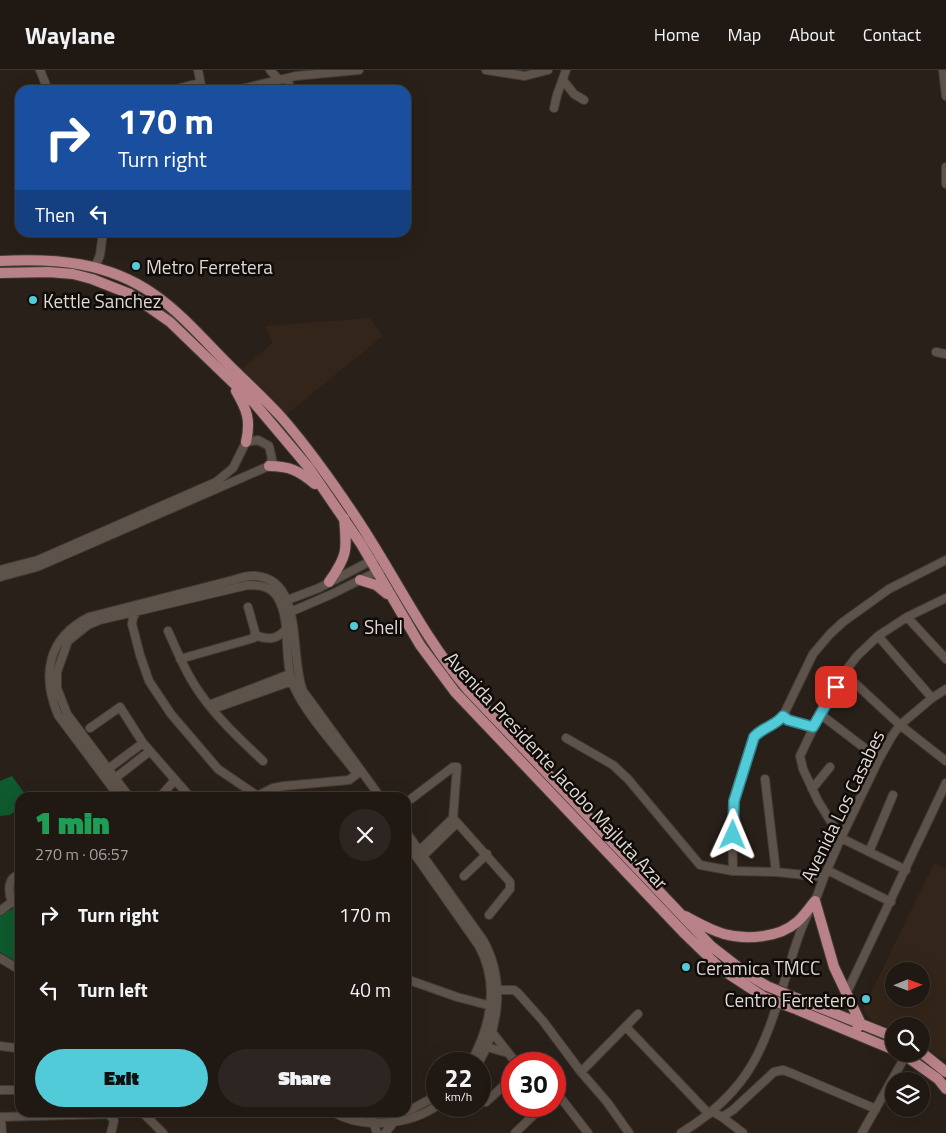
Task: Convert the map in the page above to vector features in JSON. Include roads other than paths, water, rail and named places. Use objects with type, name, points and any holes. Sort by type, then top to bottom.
[{"type":"main road","name":"Avenida Presidente Jacobo Majluta Azar","points":[[0,262],[49,260],[73,262],[95,267],[134,283],[155,295],[198,333],[283,419],[322,468],[356,517],[375,558]]},
{"type":"main road","name":"Avenida Presidente Jacobo Majluta Azar","points":[[0,273],[49,272],[73,274],[106,283],[130,294],[170,322],[276,428],[375,558],[442,657],[468,690],[711,946],[729,962],[795,1003],[885,1046]]},
{"type":"main road","points":[[232,383],[248,414],[246,442]]},
{"type":"main road","points":[[269,466],[291,468],[302,473],[323,489]]},
{"type":"main road","points":[[330,582],[341,566],[346,551],[344,517]]},
{"type":"main road","name":"Avenida Presidente Jacobo Majluta Azar","points":[[382,569],[394,602],[428,657],[455,692],[685,934],[721,968],[764,997],[795,1003],[860,1022],[885,1033]]},
{"type":"main road","points":[[360,580],[376,586],[394,602]]},
{"type":"main road","points":[[679,913],[712,930],[723,934],[744,937],[766,935],[784,930],[797,922],[815,902]]},
{"type":"main road","points":[[815,902],[829,952],[860,1022],[855,1033]]},
{"type":"main road","points":[[930,1059],[946,1071]]},
{"type":"main road","points":[[915,1062],[938,1079],[946,1089]]},
{"type":"street","points":[[40,70],[46,85]]},
{"type":"street","points":[[198,70],[201,85]]},
{"type":"street","points":[[258,85],[288,78],[359,70]]},
{"type":"street","points":[[486,70],[525,76],[548,70]]},
{"type":"street","points":[[554,108],[566,70]]},
{"type":"street","points":[[943,70],[946,96]]},
{"type":"street","points":[[269,71],[279,80]]},
{"type":"street","points":[[288,78],[289,85]]},
{"type":"street","points":[[564,80],[574,94],[584,100]]},
{"type":"street","points":[[946,167],[946,184]]},
{"type":"street","points":[[95,267],[103,237]]},
{"type":"street","points":[[936,352],[946,354]]},
{"type":"street","points":[[0,570],[38,560],[216,482],[233,468],[246,442],[258,440],[269,446],[272,459],[269,466],[38,567],[0,577]]},
{"type":"street","points":[[284,602],[319,589],[375,558]]},
{"type":"street","points":[[733,871],[732,817],[734,801],[751,744],[760,730],[779,722],[813,654],[843,622],[889,589],[932,569],[946,560]]},
{"type":"street","points":[[287,613],[323,598],[382,569]]},
{"type":"street","points":[[116,792],[58,715],[51,699],[48,676],[55,650],[64,634],[89,617],[251,576],[264,578],[276,584],[287,613],[298,679],[303,691],[377,792]]},
{"type":"street","points":[[125,792],[67,714],[57,688],[57,672],[68,642],[88,625],[100,620],[248,586],[260,585],[271,590],[284,602]]},
{"type":"street","points":[[319,589],[323,598]]},
{"type":"street","points":[[906,870],[841,838],[818,802],[803,769],[800,756],[820,714],[857,656],[878,636],[907,617],[946,598]]},
{"type":"street","points":[[248,607],[255,635]]},
{"type":"street","points":[[136,612],[132,624],[149,682],[171,714],[218,769],[252,792]]},
{"type":"street","points":[[287,613],[286,629],[291,678],[299,696],[370,792]]},
{"type":"street","points":[[907,617],[946,659]]},
{"type":"street","points":[[255,635],[263,638],[273,638],[282,634],[286,629]]},
{"type":"street","points":[[168,631],[180,658],[202,696],[264,761]]},
{"type":"street","points":[[180,658],[251,639],[255,635]]},
{"type":"street","points":[[878,636],[932,698]]},
{"type":"street","points":[[844,674],[900,725],[946,761]]},
{"type":"street","points":[[211,707],[291,678]]},
{"type":"street","name":"Avenida Los Casabes","points":[[681,1133],[711,1113],[734,1091],[752,1066],[766,1035],[800,931],[815,902],[841,838],[879,759],[900,725],[932,698],[946,689]]},
{"type":"street","points":[[90,728],[120,708],[150,751],[186,792]]},
{"type":"street","points":[[820,714],[879,759]]},
{"type":"street","points":[[783,716],[788,720],[813,727]]},
{"type":"street","points":[[566,738],[613,765],[700,864],[733,871],[825,874],[891,902]]},
{"type":"street","points":[[108,769],[143,742]]},
{"type":"street","points":[[114,779],[150,751]]},
{"type":"street","points":[[411,799],[453,767],[457,767],[455,820],[421,855]]},
{"type":"street","points":[[812,789],[830,767]]},
{"type":"street","points":[[264,792],[273,788],[350,780],[357,774]]},
{"type":"street","points":[[765,779],[776,872]]},
{"type":"street","points":[[164,792],[175,780]]},
{"type":"street","points":[[846,994],[946,783]]},
{"type":"street","points":[[869,852],[893,795]]},
{"type":"street","points":[[455,820],[510,882],[511,887],[489,915]]},
{"type":"street","points":[[411,840],[485,957],[494,1006],[492,1032],[484,1052]]},
{"type":"street","points":[[411,849],[421,855],[492,955],[498,990],[494,1006],[476,1052]]},
{"type":"street","points":[[464,876],[487,854]]},
{"type":"street","points":[[15,876],[10,881],[10,896],[12,902],[15,904]]},
{"type":"street","points":[[0,911],[12,902]]},
{"type":"street","points":[[1,961],[15,968]]},
{"type":"street","points":[[411,981],[458,997],[494,1006]]},
{"type":"street","points":[[498,990],[514,990],[518,993],[543,1021],[629,1133]]},
{"type":"street","points":[[581,1072],[638,1014]]},
{"type":"street","points":[[626,1027],[711,1113],[722,1117],[743,1133]]},
{"type":"street","points":[[492,1032],[507,1052]]},
{"type":"street","points":[[0,1046],[15,1048]]},
{"type":"street","points":[[487,1047],[504,1052]]},
{"type":"street","points":[[862,1133],[900,1062]]},
{"type":"street","points":[[722,1117],[733,1110],[774,1072],[779,1070],[791,1073],[876,1109]]},
{"type":"street","points":[[938,1079],[946,1071]]},
{"type":"street","points":[[491,1097],[501,1088]]},
{"type":"street","points":[[0,1090],[15,1090]]},
{"type":"street","points":[[411,1110],[426,1102]]},
{"type":"street","points":[[566,1104],[588,1133]]},
{"type":"street","points":[[344,1117],[373,1122],[394,1122],[426,1111]]},
{"type":"street","points":[[2,1133],[1,1117],[15,1117]]},
{"type":"street","points":[[112,1117],[114,1121],[112,1133]]},
{"type":"street","points":[[147,1117],[163,1133]]},
{"type":"street","points":[[515,1133],[532,1117]]},
{"type":"street","points":[[373,1122],[377,1133]]},
{"type":"street","points":[[385,1133],[394,1122]]},
{"type":"place","name":"Metro Ferretera","points":[[136,266]]},
{"type":"place","name":"Kettle Sanchez","points":[[33,300]]},
{"type":"place","name":"Shell","points":[[354,626]]},
{"type":"place","name":"Ceramica TMCC","points":[[686,967]]},
{"type":"place","name":"Centro Ferretero","points":[[866,999]]}]
